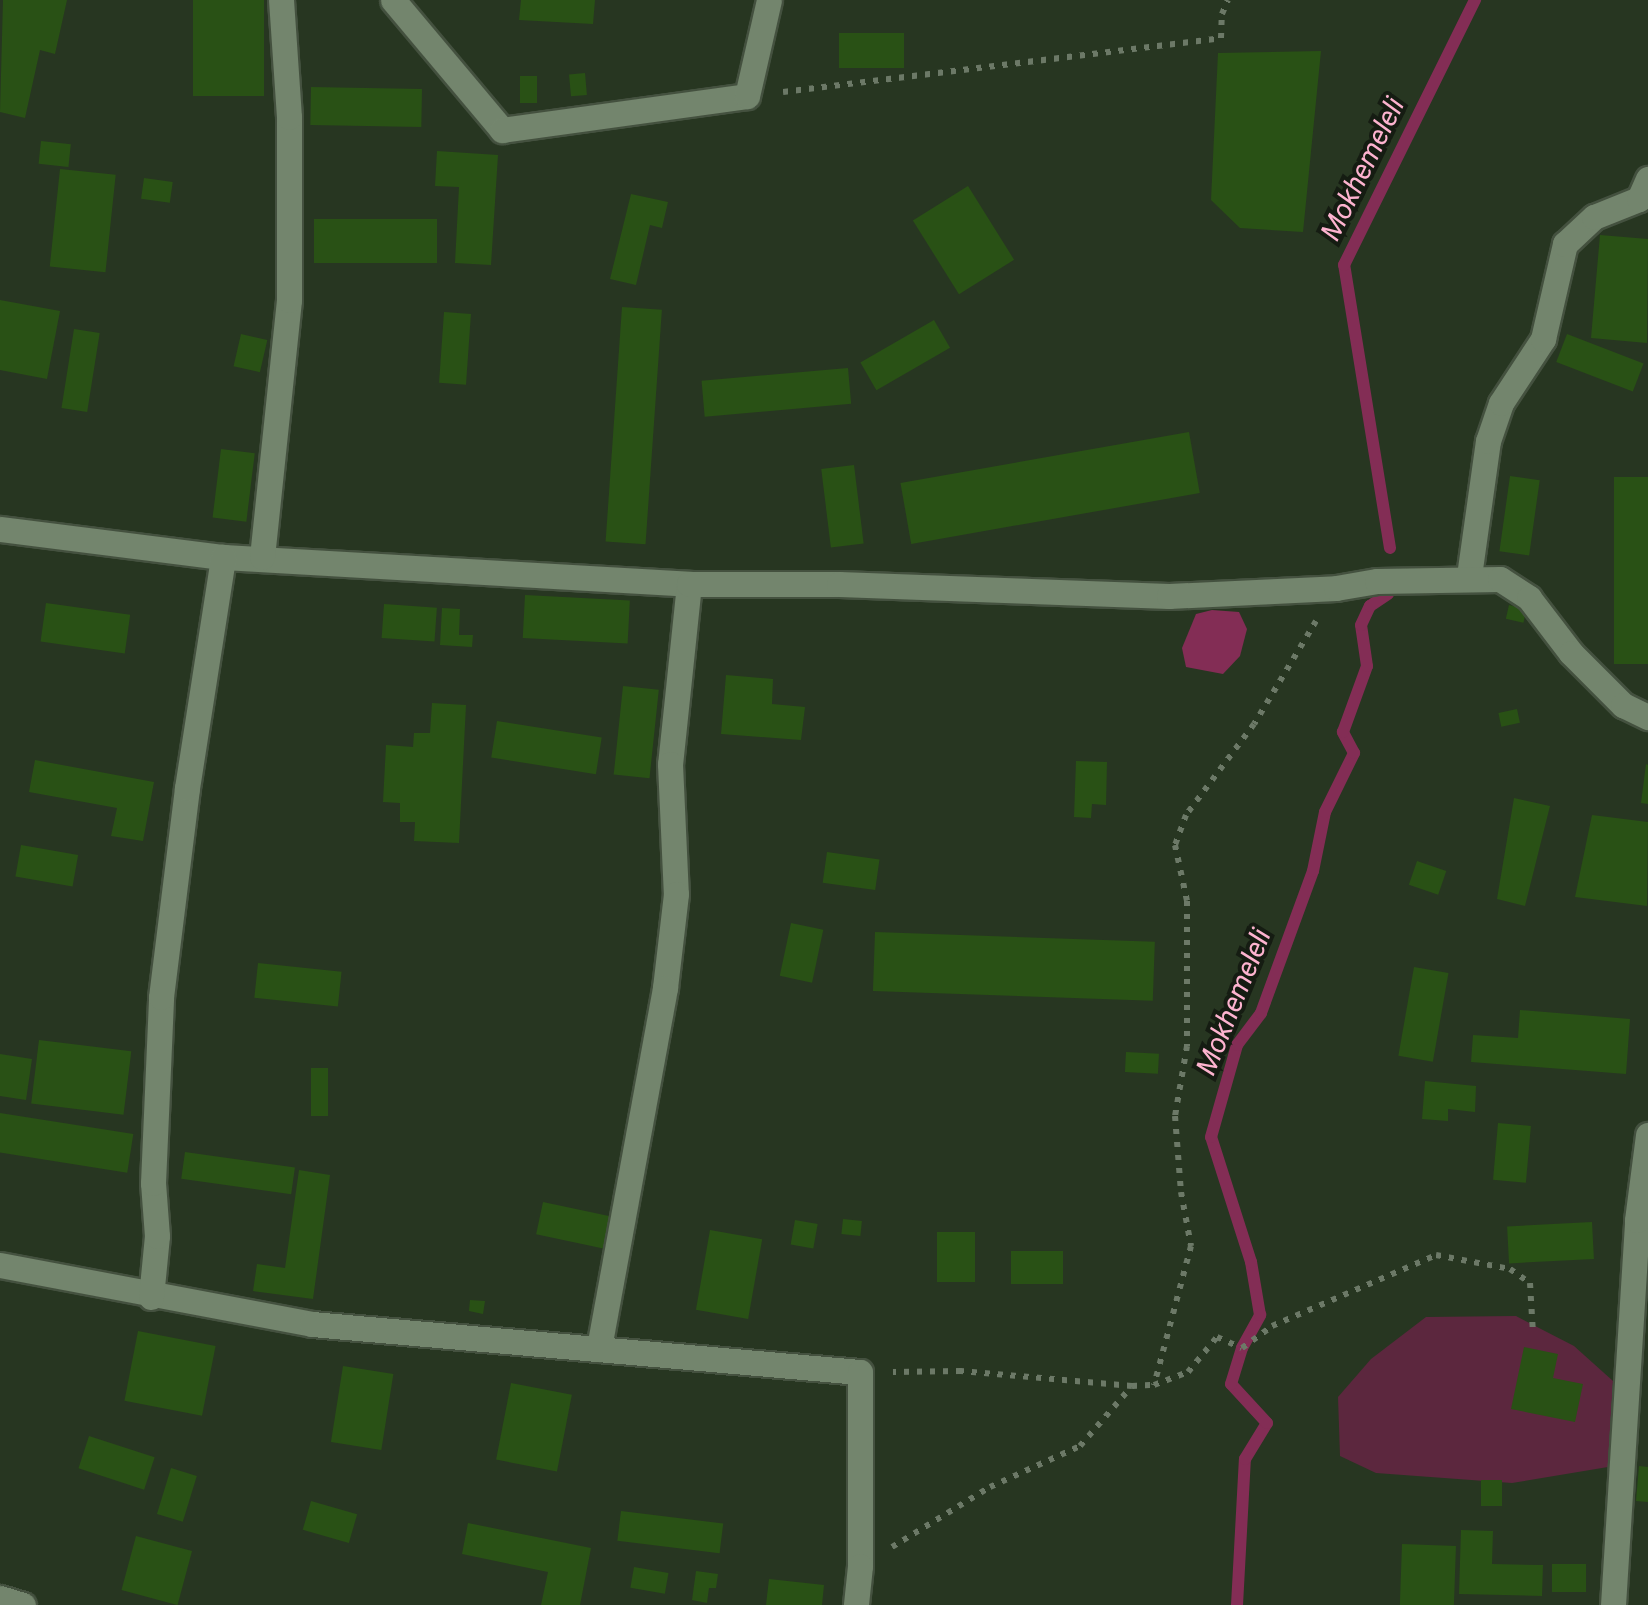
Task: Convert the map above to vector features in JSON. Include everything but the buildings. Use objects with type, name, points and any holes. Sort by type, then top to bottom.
[{"type":"street","points":[[262,557],[289,300],[289,118],[281,0]]},
{"type":"street","points":[[392,0],[502,130],[747,96],[769,0]]},
{"type":"street","points":[[1470,576],[1488,441],[1500,402],[1544,338],[1566,244],[1594,217],[1639,199],[1648,179]]},
{"type":"street","points":[[0,530],[223,557],[689,584],[839,584],[1169,596],[1336,588],[1470,576],[1500,579],[1529,598],[1584,666],[1622,704],[1648,717]]},
{"type":"street","points":[[151,1296],[157,1236],[153,1184],[161,997],[186,788],[223,557]]},
{"type":"street","points":[[598,1350],[667,969],[676,894],[670,764],[689,584]]},
{"type":"street","points":[[1613,1605],[1637,1220],[1648,1135]]},
{"type":"street","points":[[0,1264],[312,1324],[860,1372],[860,1566],[856,1605]]},
{"type":"street","points":[[0,1598],[23,1605]]},
{"type":"path","points":[[747,96],[1222,38],[1222,14],[1228,0]]},
{"type":"path","points":[[1154,1385],[1191,1246],[1180,1192],[1175,1116],[1186,1046],[1187,901],[1175,845],[1186,815],[1254,724],[1336,588]]},
{"type":"path","points":[[860,1372],[961,1371],[1154,1385],[1188,1372],[1217,1336],[1242,1348],[1272,1326],[1436,1255],[1510,1270],[1530,1283],[1533,1333]]},
{"type":"path","points":[[860,1566],[990,1488],[1080,1446],[1132,1386]]},
{"type":"shaded area","points":[[1212,610],[1239,612],[1247,629],[1240,656],[1223,674],[1186,667],[1182,648],[1196,614]]},
{"type":"shaded area","points":[[1516,1316],[1574,1346],[1613,1381],[1608,1467],[1512,1483],[1376,1473],[1340,1456],[1338,1397],[1371,1359],[1426,1317]]},
{"type":"waterway","name":"Mokhemeleli","points":[[1390,548],[1344,265],[1475,0]]},
{"type":"waterway","name":"Mokhemeleli","points":[[1237,1605],[1245,1459],[1267,1423],[1231,1384],[1242,1348],[1260,1315],[1251,1262],[1211,1137],[1237,1045],[1261,1013],[1313,871],[1325,812],[1354,753],[1343,732],[1367,666],[1361,625],[1370,606],[1388,594]]}]
